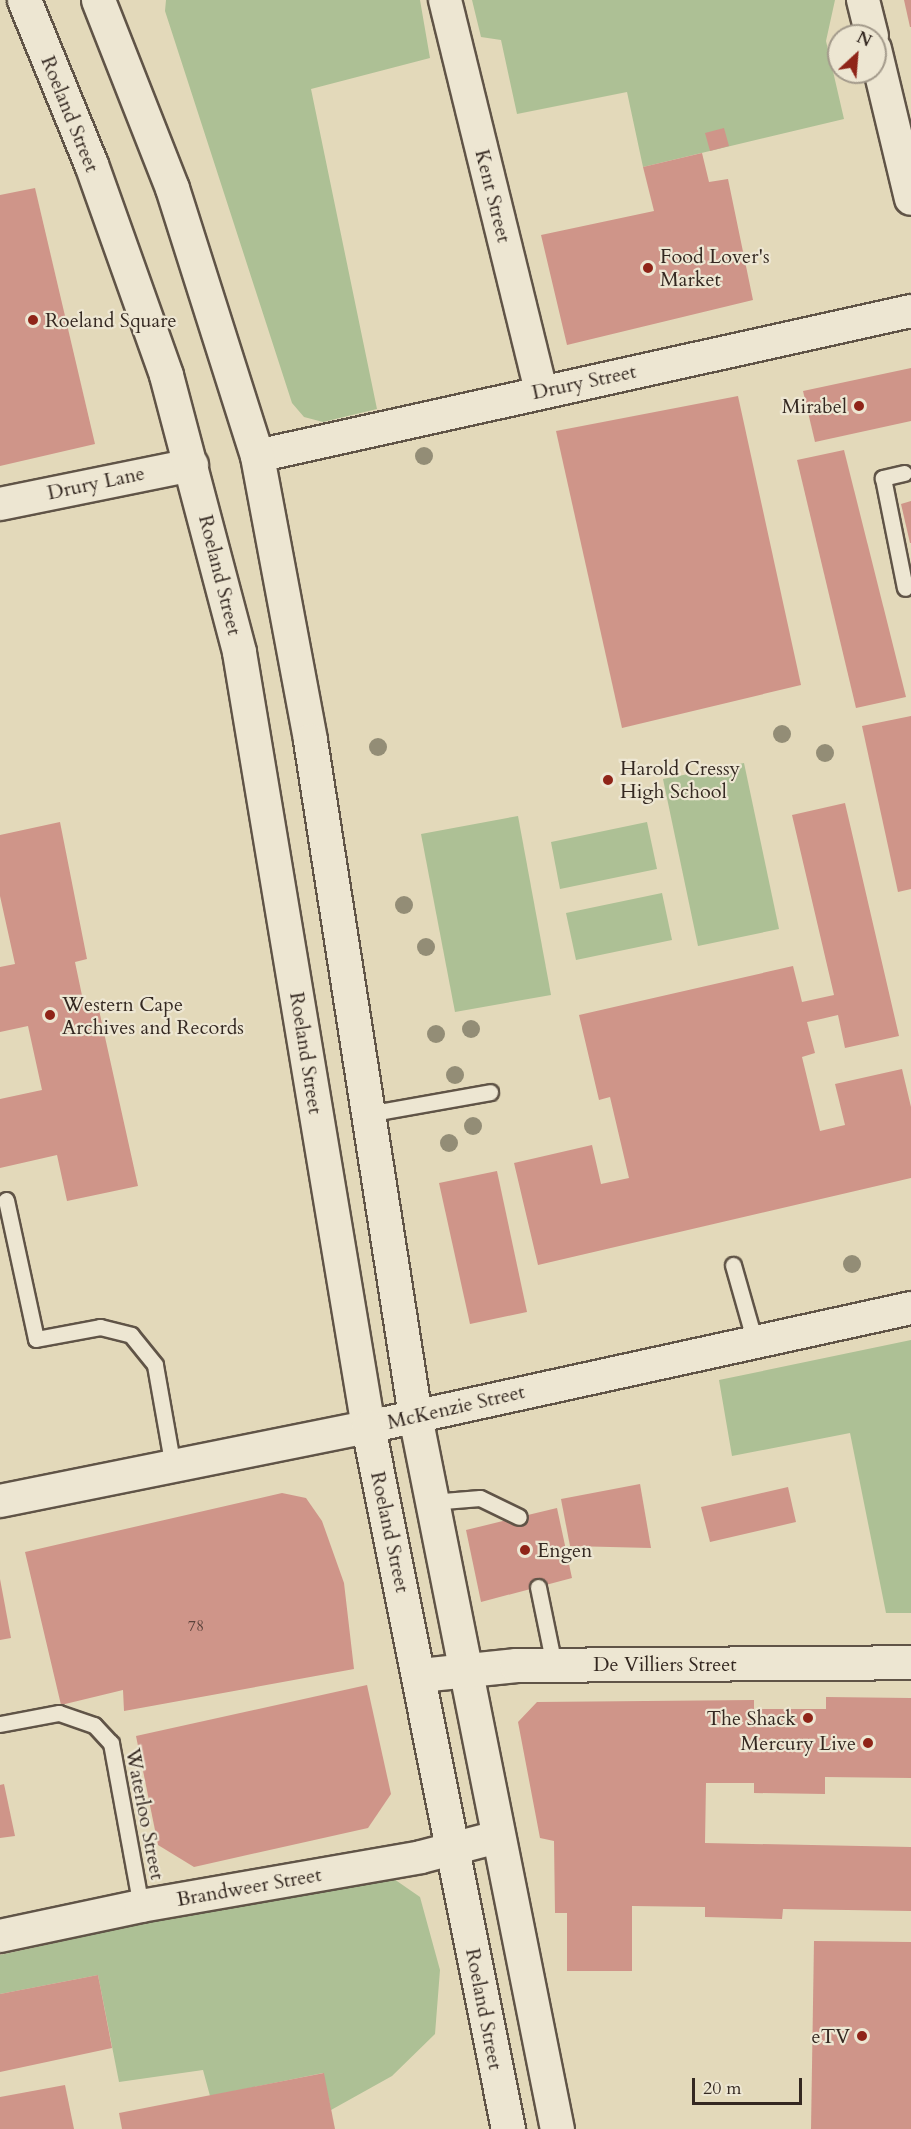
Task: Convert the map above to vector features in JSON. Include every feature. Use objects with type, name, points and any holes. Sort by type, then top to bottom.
[{"type":"main road","name":"Roeland Street","points":[[24,0],[95,175],[166,375],[192,465],[238,652],[368,1427],[420,1675],[451,1846],[508,2129]]},
{"type":"main road","points":[[98,0],[172,188],[257,456],[310,740],[416,1416],[557,2129]]},
{"type":"main road","name":"De Villiers Street","points":[[420,1675],[467,1669],[554,1665],[911,1662]]},
{"type":"street","name":"Kent Street","points":[[445,0],[541,391]]},
{"type":"street","points":[[863,0],[869,24]]},
{"type":"street","points":[[883,84],[911,199]]},
{"type":"street","name":"Drury Street","points":[[257,456],[541,391],[911,311]]},
{"type":"street","name":"Drury Lane","points":[[0,504],[192,465]]},
{"type":"street","name":"McKenzie Street","points":[[0,1501],[368,1427],[911,1308]]},
{"type":"street","name":"Brandweer Street","points":[[0,1936],[141,1906],[421,1857],[451,1846],[498,1837]]},
{"type":"lane","points":[[904,473],[883,478],[904,588]]},
{"type":"lane","points":[[367,1114],[490,1092]]},
{"type":"lane","points":[[6,1200],[36,1339],[100,1328],[131,1335],[155,1365],[173,1467]]},
{"type":"lane","points":[[733,1265],[754,1342]]},
{"type":"lane","points":[[432,1503],[480,1497],[519,1517]]},
{"type":"lane","points":[[538,1587],[554,1665]]},
{"type":"lane","name":"Waterloo Street","points":[[0,1724],[59,1713],[94,1725],[111,1743],[141,1906]]},
{"type":"green space","points":[[166,0],[420,0],[430,58],[311,89],[377,409],[323,422],[304,417],[292,403],[165,11]]},
{"type":"green space","points":[[472,0],[835,0],[830,24],[827,24],[827,84],[836,84],[844,119],[643,167],[627,92],[517,114],[501,40],[481,37]]},
{"type":"green space","points":[[744,763],[779,929],[698,946],[663,779]]},
{"type":"green space","points":[[518,816],[551,995],[455,1012],[421,834]]},
{"type":"green space","points":[[647,822],[657,869],[560,889],[551,842]]},
{"type":"green space","points":[[662,893],[672,940],[576,960],[566,913]]},
{"type":"green space","points":[[911,1340],[911,1613],[886,1613],[850,1433],[732,1456],[719,1380]]},
{"type":"green space","points":[[354,1877],[394,1879],[420,1897],[440,1970],[435,2034],[392,2076],[331,2110],[323,2073],[210,2096],[203,2070],[119,2082],[98,1975],[0,1994],[0,1955]]},
{"type":"building","points":[[904,0],[911,0],[911,27],[910,27]]},
{"type":"building","points":[[724,128],[729,146],[710,151],[705,133]]},
{"type":"building","name":"Food Lover's Market","points":[[702,153],[709,182],[728,179],[753,300],[567,345],[541,235],[654,211],[643,167]]},
{"type":"building","name":"Roeland Square","points":[[35,188],[95,444],[0,466],[0,195]]},
{"type":"building","name":"Mirabel","points":[[911,368],[911,421],[815,442],[803,391]]},
{"type":"building","points":[[738,396],[801,685],[622,728],[556,431]]},
{"type":"building","points":[[844,450],[906,697],[856,708],[797,460]]},
{"type":"building","points":[[911,501],[911,543],[910,543],[901,504]]},
{"type":"building","points":[[911,716],[911,889],[898,892],[862,726]]},
{"type":"building","points":[[845,803],[899,1036],[845,1048],[838,1015],[807,1022],[815,1053],[802,1057],[820,1131],[845,1125],[835,1084],[902,1069],[911,1107],[911,1178],[538,1265],[514,1163],[592,1145],[601,1184],[629,1178],[610,1097],[599,1100],[579,1015],[793,966],[802,1002],[834,995],[792,815]]},
{"type":"building","name":"Western Cape Archives and Records","points":[[60,822],[87,959],[75,962],[84,1005],[97,1001],[138,1186],[67,1201],[57,1155],[0,1168],[0,1099],[42,1090],[28,1026],[0,1032],[0,967],[15,964],[0,896],[0,835]]},
{"type":"building","points":[[497,1171],[527,1312],[470,1324],[439,1183]]},
{"type":"building","points":[[640,1484],[651,1548],[570,1546],[561,1499]]},
{"type":"building","points":[[788,1487],[796,1522],[710,1542],[701,1507]]},
{"type":"building","points":[[282,1493],[306,1498],[322,1521],[344,1583],[354,1669],[124,1711],[123,1690],[61,1705],[25,1552]]},
{"type":"building","points":[[557,1508],[572,1578],[481,1602],[466,1530]]},
{"type":"building","points":[[0,1579],[11,1638],[0,1640]]},
{"type":"building","points":[[367,1685],[391,1794],[368,1828],[194,1867],[158,1845],[136,1736]]},
{"type":"building","points":[[826,1697],[911,1698],[911,1778],[825,1777],[825,1794],[754,1793],[754,1783],[706,1783],[705,1843],[911,1847],[911,1911],[783,1909],[782,1919],[705,1917],[705,1907],[632,1906],[632,1971],[567,1971],[567,1913],[555,1913],[554,1841],[540,1838],[518,1722],[537,1702],[754,1700],[754,1709],[826,1709]]},
{"type":"building","points":[[4,1784],[15,1836],[0,1838],[0,1785]]},
{"type":"building","name":"eTV","points":[[814,1941],[911,1942],[911,2129],[811,2129]]},
{"type":"building","points":[[98,1975],[112,2048],[0,2072],[0,1994]]},
{"type":"building","points":[[324,2073],[335,2129],[122,2129],[119,2113]]},
{"type":"building","points":[[65,2085],[74,2129],[0,2129],[0,2097]]},
{"type":"place","name":"Food Lover's Market","points":[[648,268]]},
{"type":"place","name":"Roeland Square","points":[[33,320]]},
{"type":"place","name":"Mirabel","points":[[859,406]]},
{"type":"place","name":"Harold Cressy High School","points":[[608,780]]},
{"type":"place","name":"Western Cape Archives and Records","points":[[50,1015]]},
{"type":"place","name":"Engen","points":[[525,1550]]},
{"type":"place","name":"The Shack","points":[[808,1718]]},
{"type":"place","name":"Mercury Live","points":[[868,1743]]},
{"type":"place","name":"eTV","points":[[862,2036]]}]
